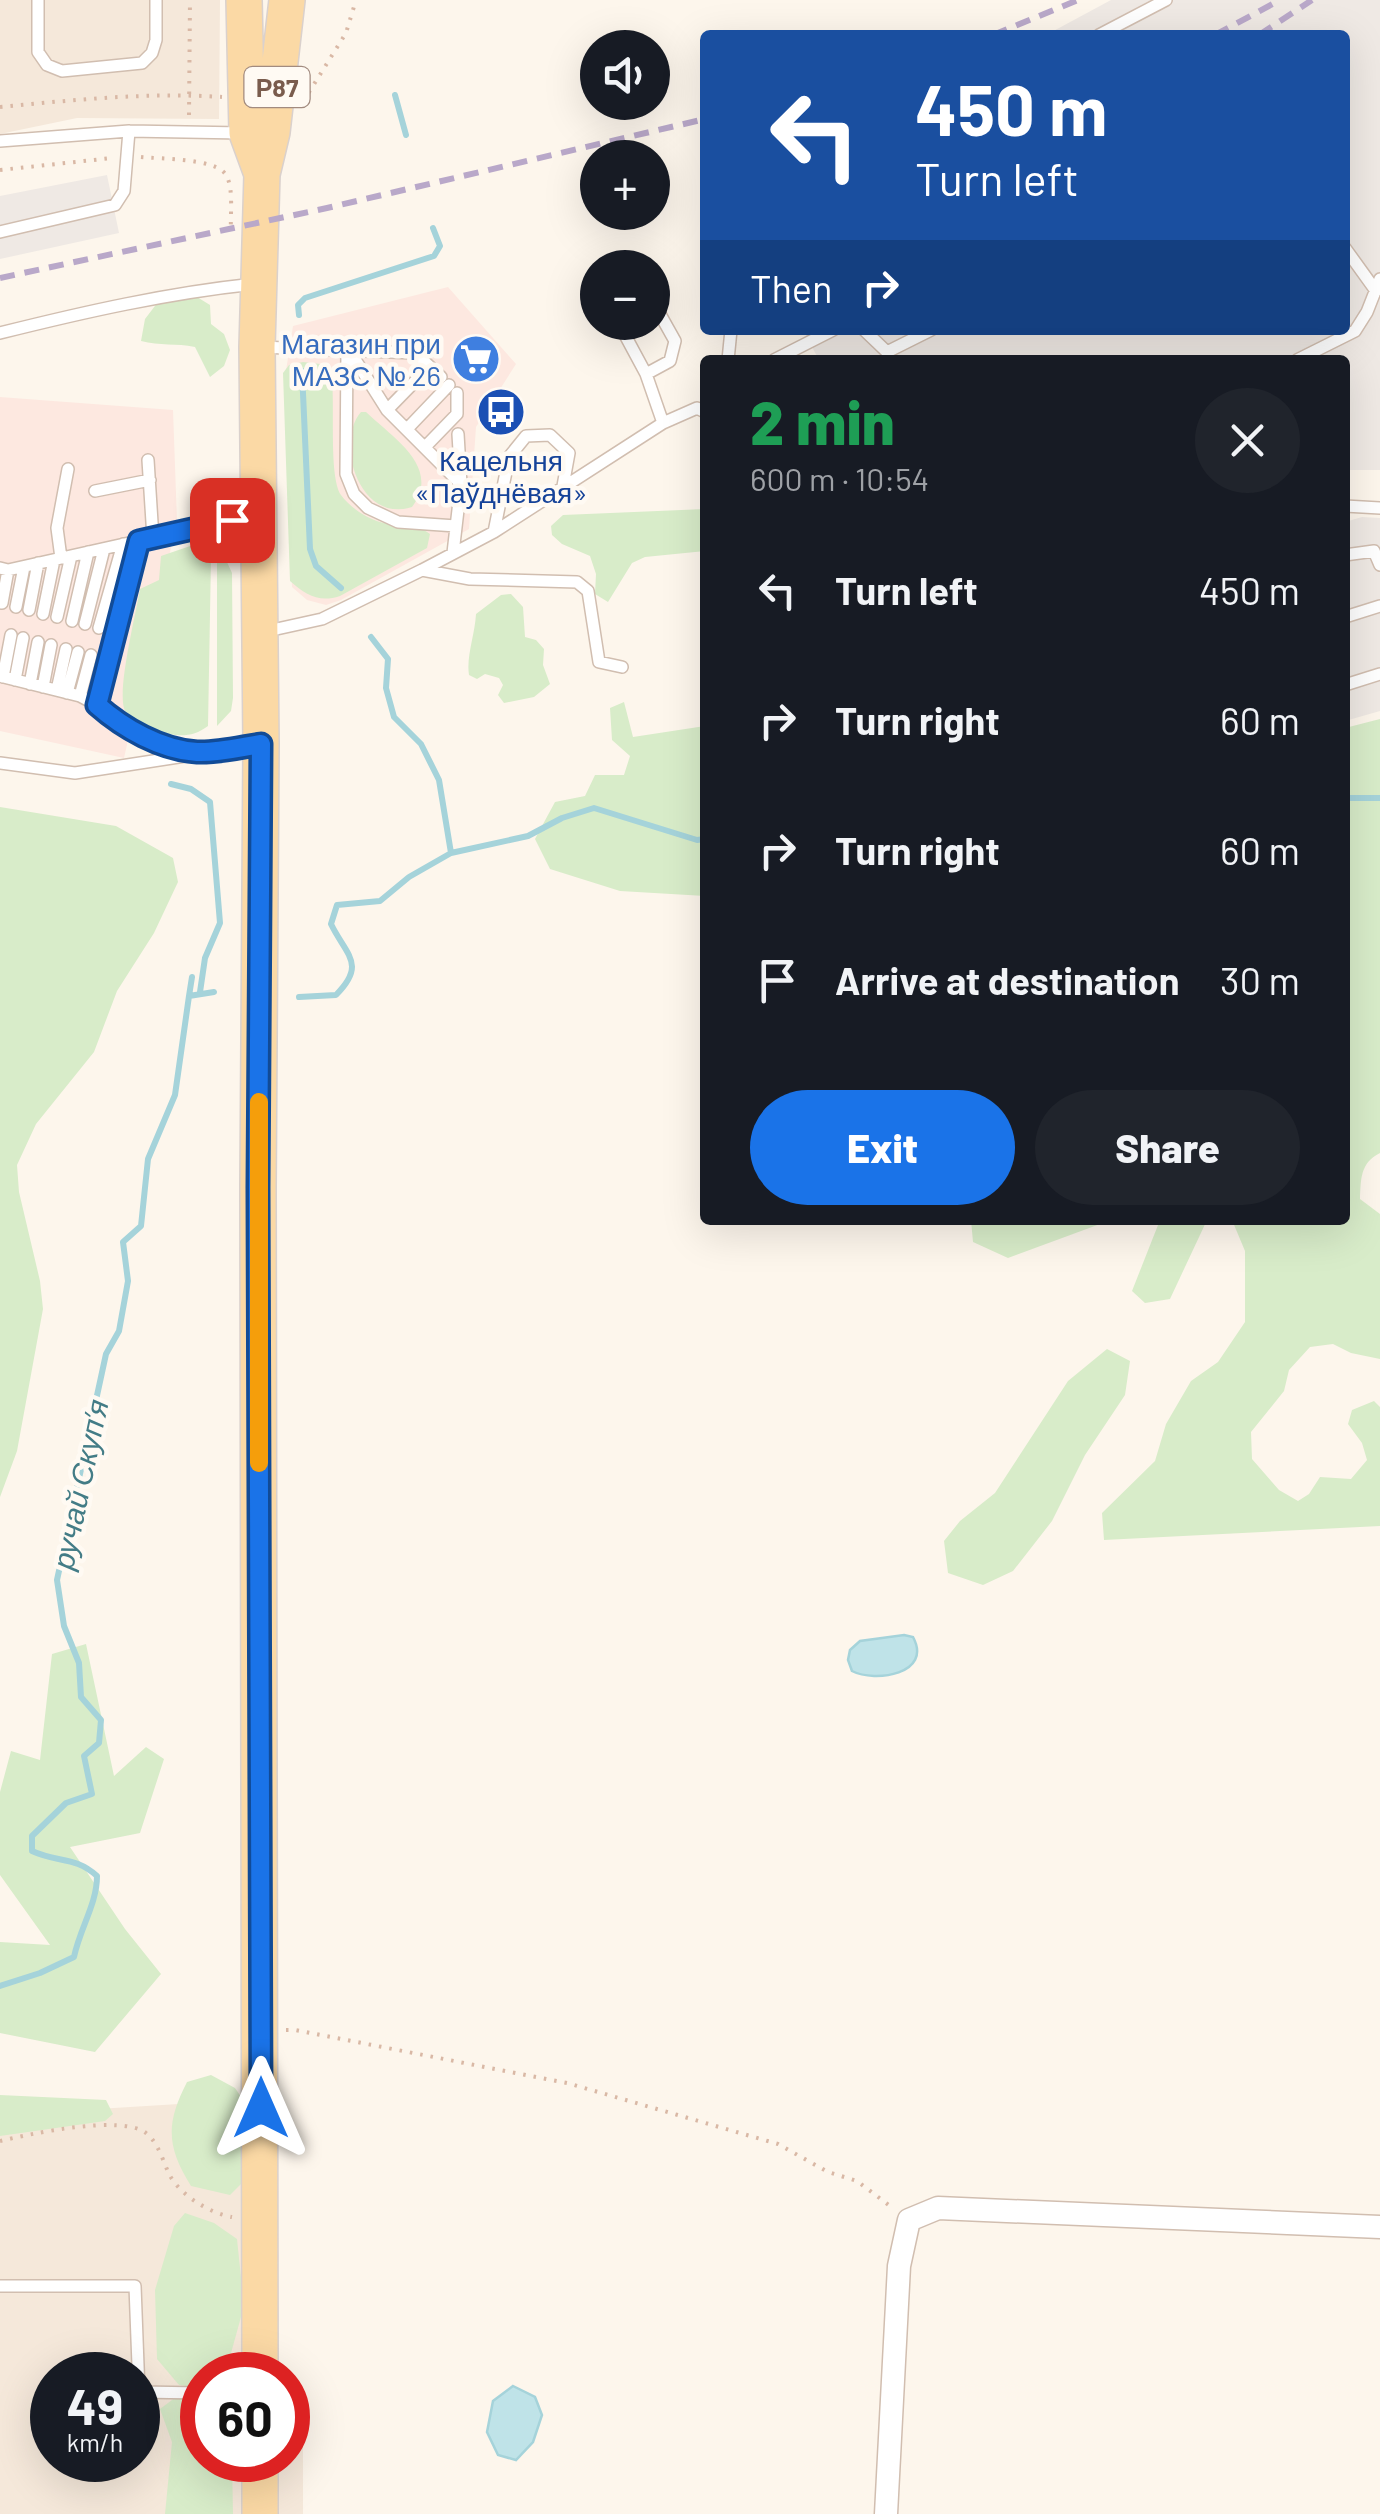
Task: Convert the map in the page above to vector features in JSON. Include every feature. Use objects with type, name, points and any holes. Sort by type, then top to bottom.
[{"type":"main road","name":"Р87","points":[[244,0],[270,122]]},
{"type":"main road","name":"Р87","points":[[260,2352],[261,744],[257,348],[262,174],[287,0]]},
{"type":"main road","points":[[260,2482],[260,2514]]},
{"type":"street","points":[[886,2514],[899,2266],[909,2220],[938,2208],[1380,2227]]},
{"type":"lane","points":[[38,0],[38,52],[47,65],[62,71],[142,63],[152,53],[156,40],[156,0]]},
{"type":"lane","points":[[1109,30],[1166,0]]},
{"type":"lane","points":[[0,141],[270,122]]},
{"type":"lane","points":[[0,232],[115,204],[124,191],[129,130]]},
{"type":"lane","points":[[1350,254],[1378,285],[1355,331],[1350,334]]},
{"type":"lane","points":[[0,333],[88,311],[258,283]]},
{"type":"lane","points":[[646,374],[670,361],[675,341],[670,332]]},
{"type":"lane","points":[[784,355],[822,335]]},
{"type":"lane","points":[[869,335],[887,355]]},
{"type":"lane","points":[[890,355],[924,335]]},
{"type":"lane","points":[[1307,355],[1347,335]]},
{"type":"lane","points":[[628,340],[646,374],[663,423]]},
{"type":"lane","points":[[257,348],[415,353],[449,385],[458,414],[425,447]]},
{"type":"lane","points":[[348,348],[387,410],[461,484]]},
{"type":"lane","points":[[348,348],[346,474],[354,494],[368,508],[398,522],[456,526]]},
{"type":"lane","points":[[387,410],[430,366]]},
{"type":"lane","points":[[406,429],[449,385]]},
{"type":"lane","points":[[258,632],[322,619],[422,570],[494,532],[663,423],[700,408]]},
{"type":"lane","points":[[453,553],[461,484],[458,434]]},
{"type":"lane","points":[[494,532],[509,457],[526,436],[550,435],[569,452],[563,486]]},
{"type":"lane","points":[[148,460],[153,538]]},
{"type":"lane","points":[[57,617],[62,558],[57,528],[68,469]]},
{"type":"lane","points":[[96,491],[150,480]]},
{"type":"lane","points":[[1350,506],[1380,508]]},
{"type":"lane","points":[[2,603],[4,569],[257,514]]},
{"type":"lane","points":[[97,705],[139,541]]},
{"type":"lane","points":[[99,628],[123,544]]},
{"type":"lane","points":[[88,552],[79,623],[104,549]]},
{"type":"lane","points":[[1350,554],[1374,551],[1380,565]]},
{"type":"lane","points":[[43,614],[62,558]]},
{"type":"lane","points":[[24,567],[22,608],[38,563]]},
{"type":"lane","points":[[422,570],[470,579],[577,582],[588,591],[599,662],[622,667]]},
{"type":"lane","points":[[1350,615],[1380,606]]},
{"type":"lane","points":[[17,636],[6,678],[68,693],[97,705],[117,723],[163,744],[197,752]]},
{"type":"lane","points":[[36,685],[38,642]]},
{"type":"lane","points":[[36,685],[51,645]]},
{"type":"lane","points":[[68,693],[78,652]]},
{"type":"lane","points":[[1350,683],[1380,674]]},
{"type":"lane","points":[[0,763],[75,773],[261,744]]},
{"type":"lane","points":[[0,2286],[136,2286],[139,2392],[180,2393]]},
{"type":"path","points":[[188,119],[190,0]]},
{"type":"path","points":[[270,122],[306,97],[346,33],[356,0]]},
{"type":"path","points":[[0,107],[92,98],[222,98]]},
{"type":"path","points":[[0,170],[128,156],[186,160],[187,150]]},
{"type":"path","points":[[261,2033],[296,2030],[444,2057],[648,2105],[778,2144],[828,2172],[857,2181],[909,2220]]},
{"type":"path","points":[[0,2142],[32,2133],[118,2125],[146,2132],[172,2178],[191,2198],[224,2216],[262,2222]]},
{"type":"shaded area","points":[[0,0],[220,0],[219,119],[77,118],[0,134]]},
{"type":"shaded area","points":[[1111,0],[1380,0],[1380,470],[1350,470],[1350,355],[816,355],[806,335],[1350,335],[1350,30],[1055,30]]},
{"type":"shaded area","points":[[107,175],[119,233],[0,259],[0,196]]},
{"type":"shaded area","points":[[448,287],[516,364],[476,427],[469,529],[341,600],[326,605],[307,600],[292,587],[285,377],[293,326]]},
{"type":"shaded area","points":[[0,397],[173,410],[177,521],[124,758],[0,731]]},
{"type":"shaded area","points":[[1380,518],[1380,711],[1350,720],[1350,521]]},
{"type":"shaded area","points":[[275,2098],[273,2352],[180,2352],[180,2482],[303,2482],[303,2514],[0,2514],[0,2115]]},
{"type":"green space","points":[[197,297],[210,305],[211,324],[224,334],[230,350],[224,366],[210,377],[195,347],[141,341],[145,319],[158,302]]},
{"type":"green space","points":[[320,364],[331,372],[333,455],[341,495],[372,519],[430,534],[427,548],[340,596],[326,599],[313,596],[290,581],[283,373],[289,365]]},
{"type":"green space","points":[[361,412],[366,412],[400,443],[418,466],[420,493],[412,507],[394,509],[378,504],[357,477],[350,442]]},
{"type":"green space","points":[[700,509],[700,552],[645,557],[632,563],[608,602],[595,594],[596,574],[590,556],[562,544],[552,535],[551,526],[563,515]]},
{"type":"green space","points":[[202,542],[202,557],[211,558],[208,726],[190,734],[171,734],[139,724],[125,711],[123,687],[128,652],[140,589],[159,580],[161,556]]},
{"type":"green space","points":[[221,549],[232,573],[233,698],[231,711],[217,726],[217,560],[221,559]]},
{"type":"green space","points":[[511,594],[523,607],[525,637],[536,640],[544,649],[543,665],[550,684],[534,697],[504,703],[498,695],[503,685],[499,678],[485,674],[477,679],[469,675],[469,661],[476,614],[501,595]]},
{"type":"green space","points":[[624,702],[633,737],[700,727],[700,896],[620,891],[550,869],[535,839],[555,802],[585,796],[595,775],[624,775],[630,756],[612,740],[610,708]]},
{"type":"green space","points":[[1380,719],[1380,1153],[1365,1167],[1360,1199],[1380,1214],[1380,1359],[1351,1353],[1333,1344],[1310,1347],[1289,1370],[1284,1391],[1251,1432],[1252,1459],[1279,1490],[1298,1501],[1309,1494],[1320,1477],[1351,1479],[1367,1460],[1362,1443],[1348,1424],[1352,1410],[1374,1401],[1380,1407],[1380,1526],[1104,1540],[1102,1513],[1155,1461],[1166,1424],[1191,1381],[1218,1362],[1245,1322],[1245,1251],[1234,1225],[1350,1225],[1350,727]]},
{"type":"green space","points":[[0,807],[116,826],[173,858],[178,882],[154,933],[117,991],[94,1052],[36,1124],[17,1165],[43,1309],[17,1451],[0,1497]]},
{"type":"green space","points":[[971,1225],[1097,1225],[1008,1258],[973,1242]]},
{"type":"green space","points":[[1158,1225],[1205,1225],[1170,1299],[1145,1303],[1132,1291]]},
{"type":"green space","points":[[1107,1349],[1130,1361],[1125,1395],[1085,1455],[1052,1521],[1013,1571],[983,1585],[948,1573],[944,1541],[960,1521],[995,1493],[1068,1381]]},
{"type":"green space","points":[[86,1644],[114,1776],[146,1747],[164,1759],[140,1833],[70,1847],[125,1929],[161,1974],[95,2052],[0,2033],[0,1942],[50,1945],[0,1875],[0,1792],[11,1751],[40,1760],[52,1654]]},
{"type":"green space","points":[[211,2075],[235,2088],[248,2107],[246,2179],[230,2195],[191,2186],[173,2146],[172,2122],[187,2082]]},
{"type":"green space","points":[[0,2095],[106,2100],[113,2114],[105,2121],[0,2136]]},
{"type":"green space","points":[[185,2213],[214,2223],[237,2239],[244,2306],[231,2352],[180,2352],[180,2385],[160,2363],[160,2352],[157,2352],[155,2290],[174,2226]]},
{"type":"green space","points":[[180,2398],[180,2482],[232,2482],[233,2514],[165,2514],[172,2442],[160,2409]]},
{"type":"water","points":[[913,1637],[917,1650],[909,1667],[874,1676],[852,1671],[850,1650],[860,1641]]},
{"type":"water","points":[[513,2386],[535,2397],[542,2415],[533,2442],[516,2460],[498,2455],[487,2432],[493,2401]]},
{"type":"waterway","points":[[395,95],[406,135]]},
{"type":"waterway","points":[[299,315],[298,305],[305,298],[434,256],[440,246],[433,228]]},
{"type":"waterway","points":[[302,371],[310,549],[316,566],[341,588]]},
{"type":"waterway","points":[[371,637],[388,659],[386,688],[394,717],[421,744],[439,780],[451,853]]},
{"type":"waterway","points":[[171,784],[191,789],[210,802],[220,923],[205,958],[200,992]]},
{"type":"waterway","name":"ручай Скупʼя","points":[[1350,798],[1380,798]]},
{"type":"waterway","name":"ручай Скупʼя","points":[[299,997],[336,995],[350,975],[351,960],[331,924],[337,905],[380,901],[409,877],[451,853],[528,836],[562,818],[594,808],[700,840]]},
{"type":"waterway","points":[[189,996],[192,977]]},
{"type":"waterway","name":"ручай Скупʼя","points":[[0,1986],[74,1957],[94,1896],[97,1876],[89,1870],[32,1851],[32,1836],[66,1803],[92,1794],[84,1756],[99,1743],[101,1720],[81,1697],[79,1663],[64,1626],[57,1580],[106,1354],[119,1331],[128,1281],[123,1242],[141,1226],[148,1159],[175,1095],[189,996],[214,992]]},
{"type":"railway","points":[[1005,30],[1078,0]]},
{"type":"railway","points":[[1224,30],[1280,0]]},
{"type":"railway","points":[[1267,30],[1312,0]]},
{"type":"railway","points":[[0,278],[327,208],[700,120]]},
{"type":"slow traffic","points":[[259,1102],[259,1463]]},
{"type":"place","name":"Магазин при МАЗС № 26","points":[[476,359]]},
{"type":"place","name":"Кацельня «Паўднёвая»","points":[[501,412]]},
{"type":"route","points":[[232,520],[139,541],[97,705],[117,723],[163,744],[197,752],[261,744],[258,1188],[261,2108]]}]
